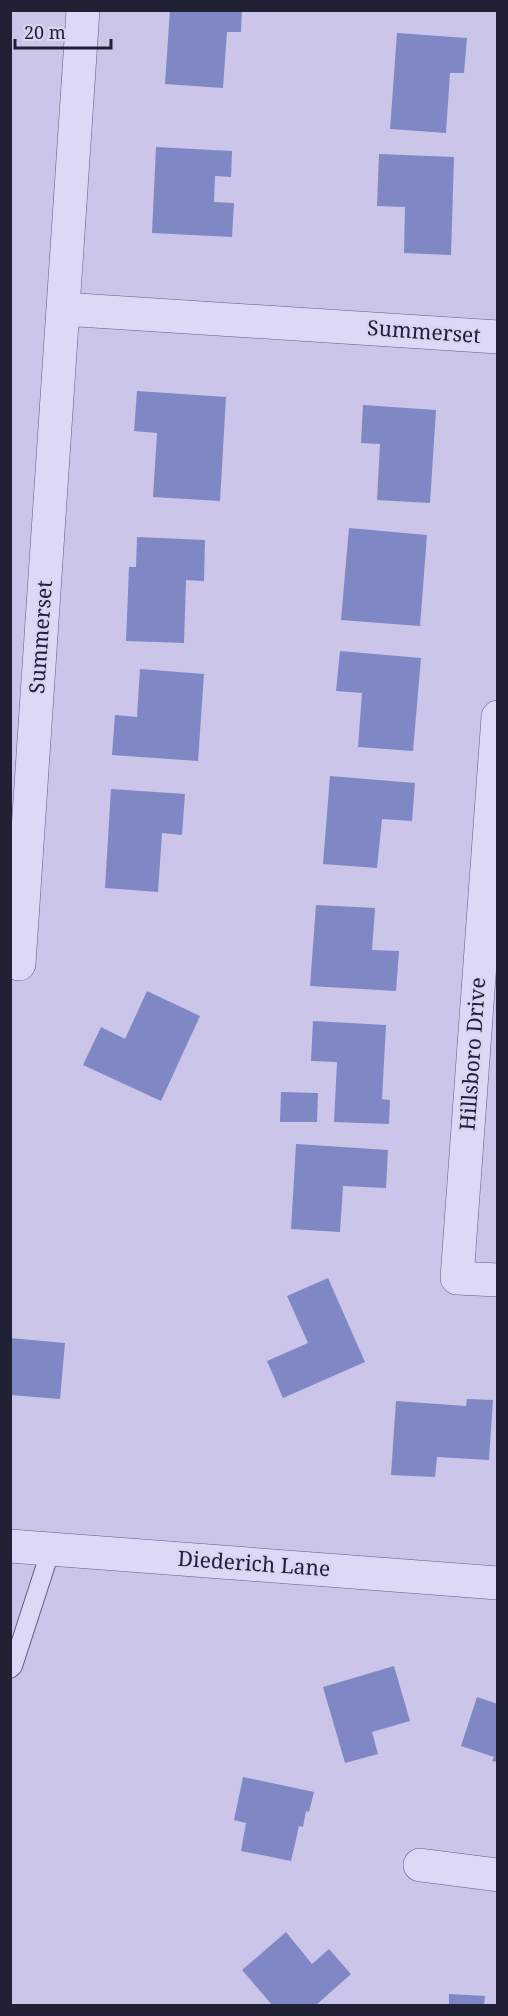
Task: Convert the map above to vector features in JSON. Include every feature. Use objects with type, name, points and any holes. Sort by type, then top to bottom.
[{"type":"street","name":"Summerset","points":[[19,964],[83,10]]},
{"type":"street","name":"Summerset","points":[[63,309],[498,337]]},
{"type":"street","name":"Hillsboro Drive","points":[[498,717],[494,806],[457,1278],[498,1280]]},
{"type":"street","name":"Diederich Lane","points":[[10,1546],[498,1583]]},
{"type":"street","points":[[420,1865],[498,1875]]},
{"type":"lane","points":[[10,1669],[13,1666],[51,1549]]},
{"type":"building","points":[[170,10],[242,10],[241,32],[227,32],[223,88],[165,84]]},
{"type":"building","points":[[397,33],[467,38],[464,73],[450,73],[446,133],[390,129]]},
{"type":"building","points":[[156,147],[232,151],[231,177],[215,176],[214,202],[234,203],[232,237],[152,233]]},
{"type":"building","points":[[379,154],[454,157],[451,255],[404,253],[405,207],[377,206]]},
{"type":"building","points":[[137,391],[226,397],[220,501],[153,497],[157,433],[134,431]]},
{"type":"building","points":[[363,405],[436,410],[430,503],[377,500],[380,444],[361,443]]},
{"type":"building","points":[[349,528],[427,535],[420,626],[341,620]]},
{"type":"building","points":[[137,537],[205,540],[204,581],[186,580],[184,643],[126,641],[129,567],[136,567]]},
{"type":"building","points":[[340,651],[421,658],[413,751],[358,747],[362,693],[336,691]]},
{"type":"building","points":[[140,669],[204,674],[198,761],[112,755],[115,715],[137,717]]},
{"type":"building","points":[[330,776],[415,783],[412,821],[382,819],[377,868],[323,864]]},
{"type":"building","points":[[111,789],[185,794],[182,835],[162,833],[158,892],[105,888]]},
{"type":"building","points":[[316,905],[375,908],[372,950],[399,951],[396,991],[310,986]]},
{"type":"building","points":[[147,991],[200,1016],[161,1101],[83,1065],[101,1027],[125,1039]]},
{"type":"building","points":[[313,1021],[386,1025],[382,1099],[390,1100],[389,1124],[334,1122],[337,1062],[311,1061]]},
{"type":"building","points":[[281,1092],[318,1093],[317,1122],[280,1122]]},
{"type":"building","points":[[296,1144],[388,1150],[386,1188],[343,1186],[340,1232],[291,1229]]},
{"type":"building","points":[[328,1278],[365,1362],[283,1398],[267,1361],[308,1343],[287,1296]]},
{"type":"building","points":[[10,1338],[65,1343],[60,1399],[10,1395]]},
{"type":"building","points":[[467,1399],[493,1400],[489,1460],[437,1457],[435,1477],[391,1475],[396,1401],[466,1406]]},
{"type":"building","points":[[394,1666],[410,1721],[372,1732],[378,1754],[345,1763],[323,1687]]},
{"type":"building","points":[[477,1697],[498,1704],[498,1762],[492,1761],[494,1757],[461,1746]]},
{"type":"building","points":[[243,1777],[314,1792],[309,1812],[306,1811],[303,1827],[299,1826],[291,1861],[241,1851],[246,1823],[234,1820]]},
{"type":"building","points":[[286,1932],[312,1964],[329,1949],[351,1974],[315,2006],[273,2006],[242,1970]]},
{"type":"building","points":[[449,1994],[485,1996],[484,2006],[449,2006]]}]
